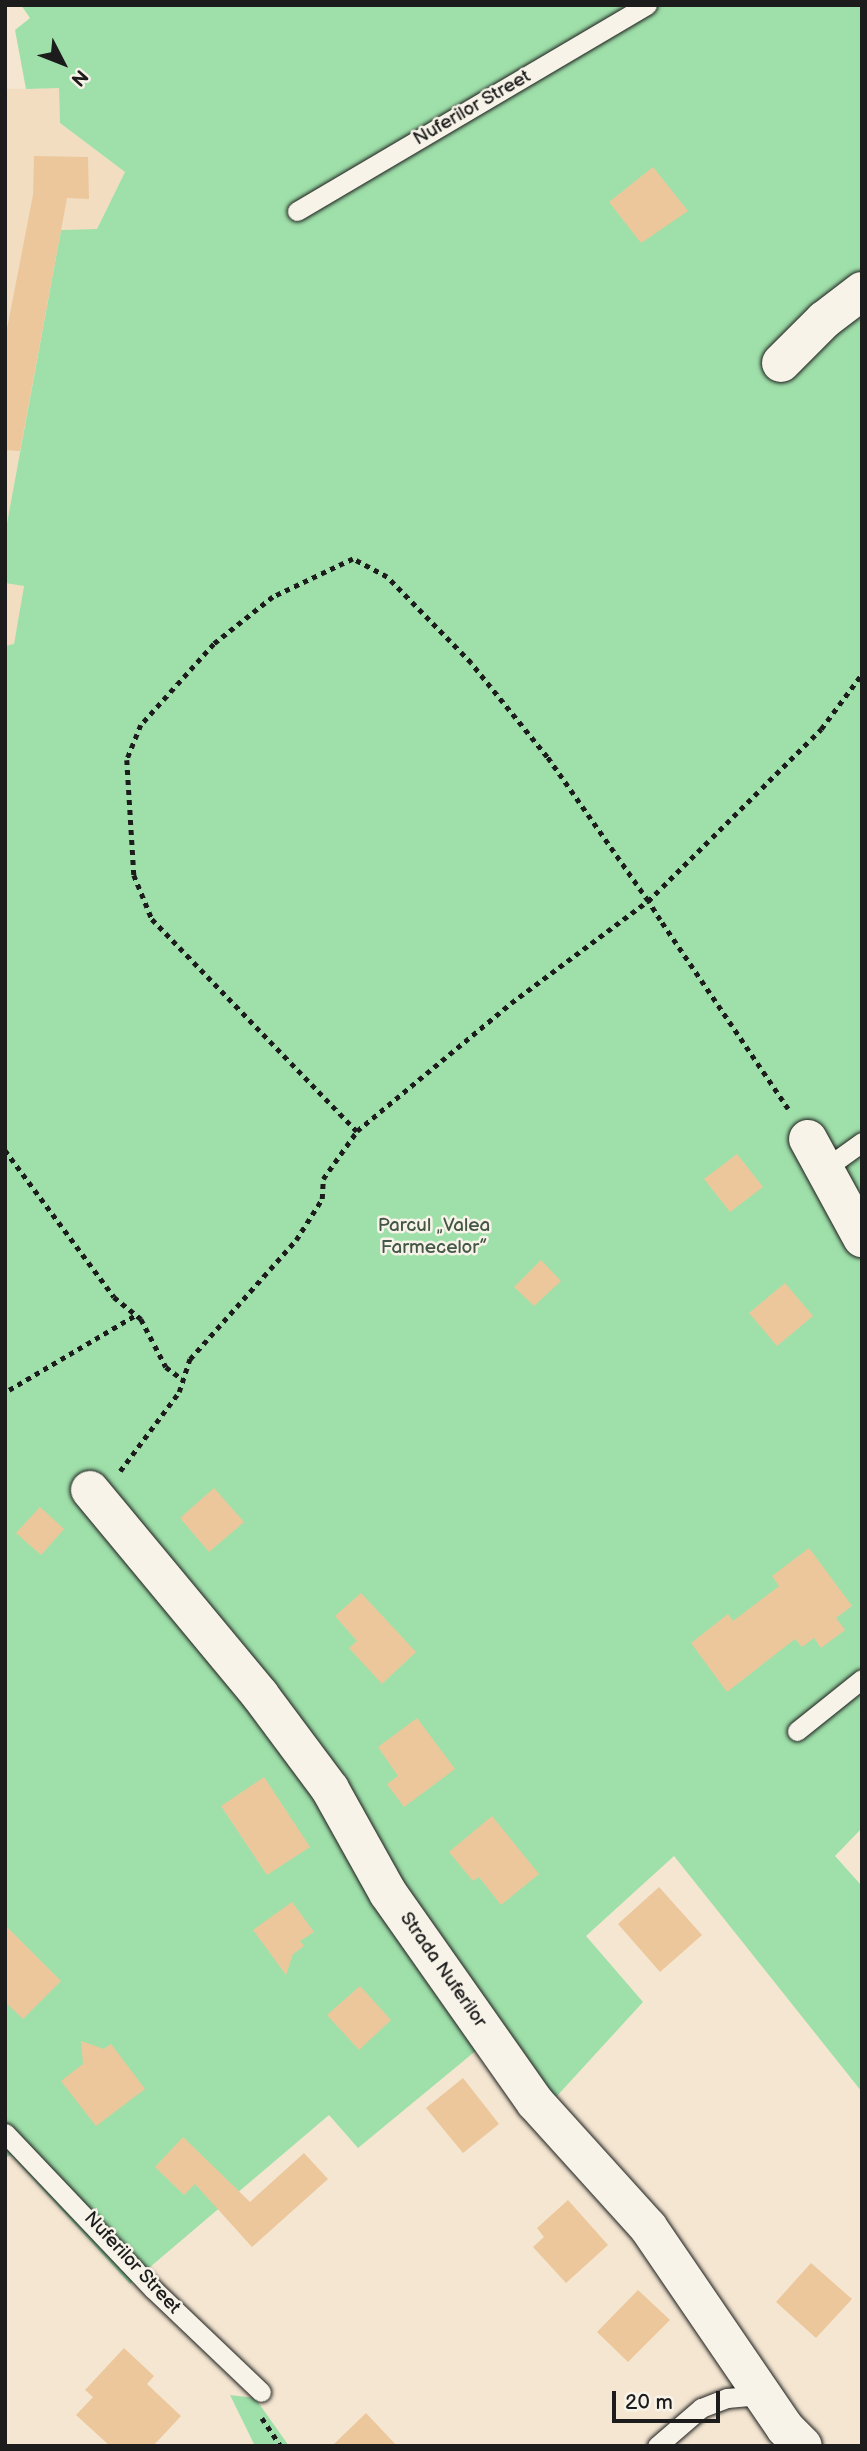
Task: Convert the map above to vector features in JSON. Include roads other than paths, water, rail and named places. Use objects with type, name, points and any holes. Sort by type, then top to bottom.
[{"type":"street","points":[[781,363],[824,320],[862,291]]},
{"type":"street","points":[[816,1155],[862,1238]]},
{"type":"street","name":"Strada Nuferilor","points":[[97,1499],[307,1758],[442,1972],[535,2102],[648,2227],[763,2395],[803,2446]]},
{"type":"lane","name":"Nuferilor Street","points":[[297,211],[647,5]]},
{"type":"lane","points":[[816,1155],[862,1142]]},
{"type":"lane","points":[[797,1731],[862,1679]]},
{"type":"lane","name":"Nuferilor Street","points":[[8,2140],[261,2392]]},
{"type":"lane","points":[[657,2446],[701,2408],[727,2398],[763,2395]]},
{"type":"park label","name":"Parcul „Valea Farmecelor”","points":[[434,1237]]}]
